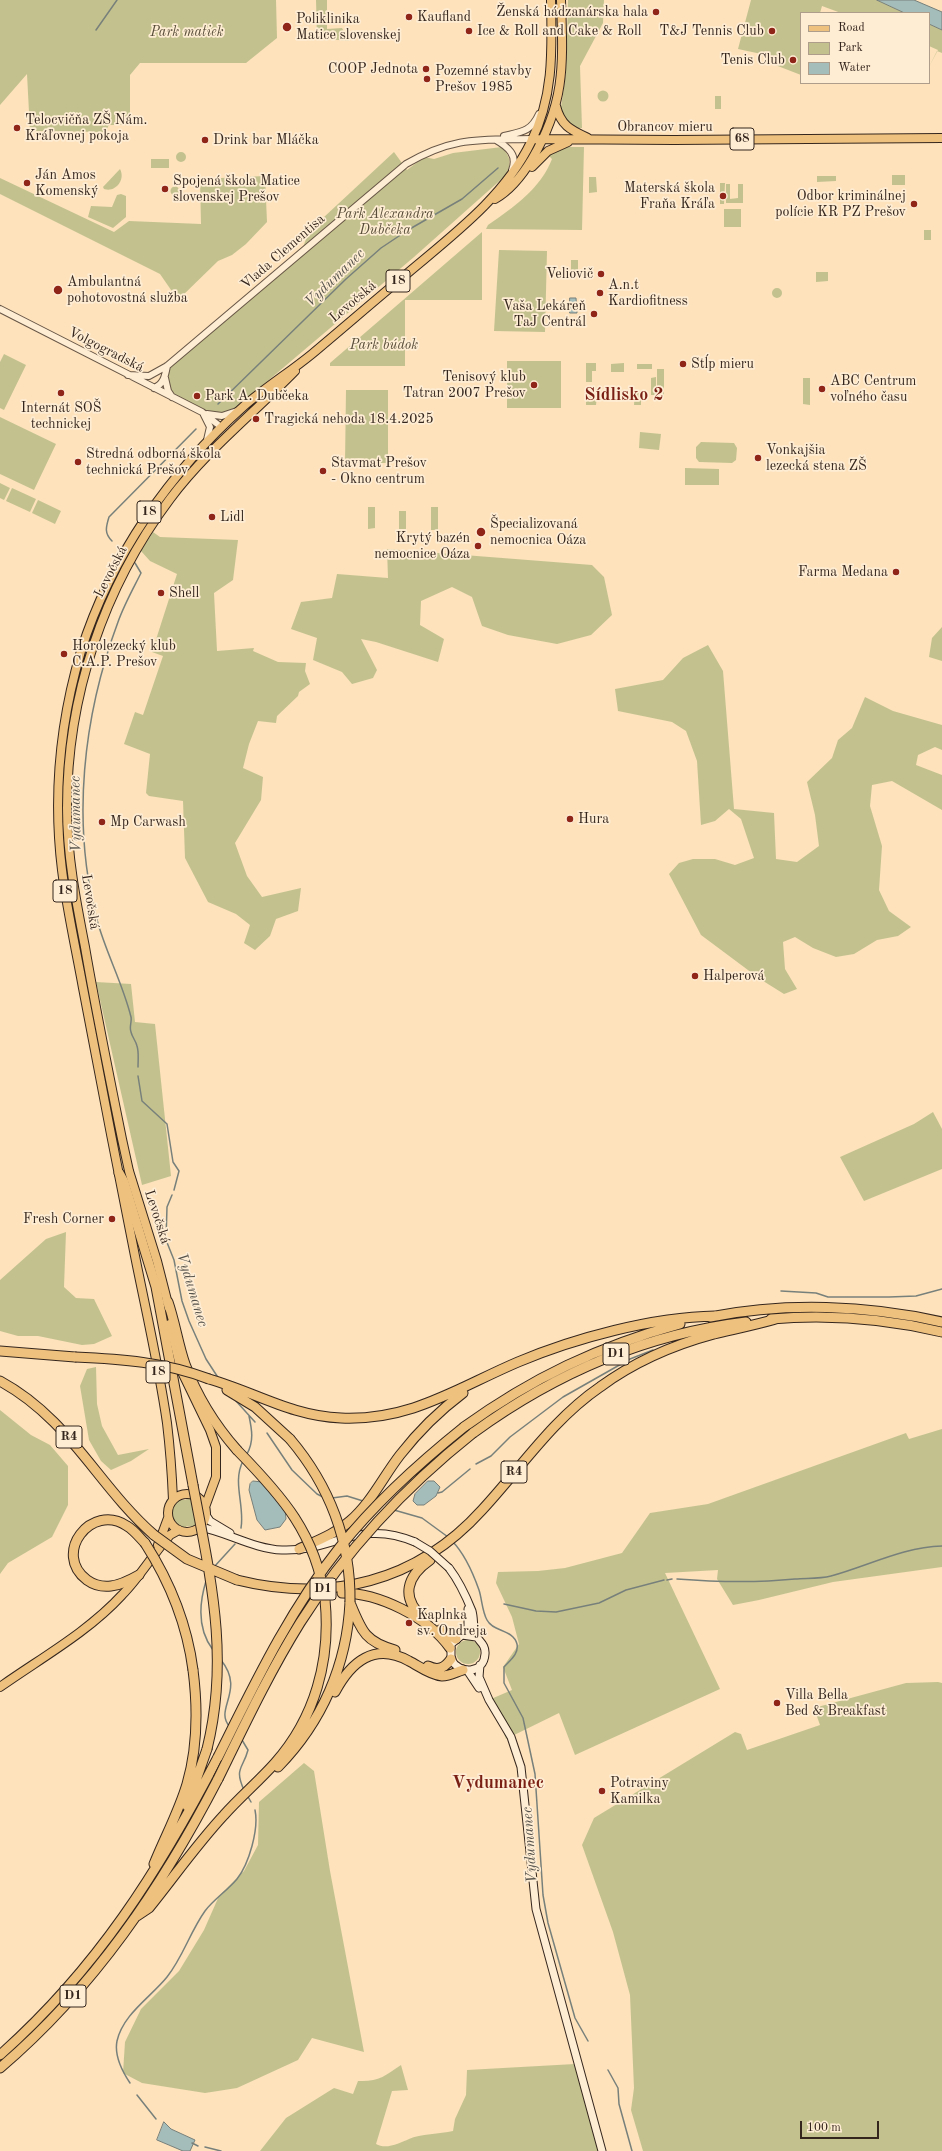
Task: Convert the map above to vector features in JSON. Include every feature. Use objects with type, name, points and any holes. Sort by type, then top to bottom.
[{"type":"highway","points":[[119,1173],[124,1182],[152,1272],[212,1589],[218,1635],[217,1691],[207,1749],[179,1831]]},
{"type":"highway","points":[[138,1916],[149,1908],[223,1816],[264,1775],[294,1739],[306,1717],[317,1690],[326,1645],[325,1600],[318,1567],[301,1526],[272,1486],[237,1450],[212,1418],[194,1386],[185,1363],[168,1302]]},
{"type":"highway","name":"D1","points":[[0,2055],[45,2012],[74,1980],[106,1942],[144,1888],[179,1831],[274,1648],[327,1564],[358,1527],[397,1485],[464,1427],[535,1381],[596,1351],[653,1331],[715,1316],[770,1310],[816,1308],[878,1311],[942,1322]]},
{"type":"highway","points":[[0,1352],[151,1362],[180,1369],[227,1384],[282,1407],[314,1416],[356,1418],[397,1413],[438,1400],[535,1355],[580,1341],[681,1318],[715,1316]]},
{"type":"highway","name":"D1","points":[[0,2068],[67,2003],[100,1965],[138,1916],[176,1856],[218,1779],[279,1658],[329,1580],[361,1539],[395,1502],[427,1471],[473,1433],[535,1392],[592,1363],[626,1350],[709,1328],[776,1319],[856,1319],[901,1324],[942,1332]]},
{"type":"highway","name":"R4","points":[[0,1381],[33,1402],[57,1424],[125,1507],[154,1535],[187,1559],[237,1580],[278,1589],[317,1590],[359,1584],[389,1575],[411,1565],[445,1544],[457,1535],[482,1511],[550,1429],[599,1387],[640,1362],[682,1344],[776,1319]]},
{"type":"highway","points":[[299,1549],[338,1530],[362,1508],[373,1495],[400,1455],[421,1430],[457,1398],[487,1377]]},
{"type":"highway","points":[[209,1379],[244,1400],[272,1422],[299,1450],[316,1475],[332,1505],[344,1543],[349,1572],[350,1602],[343,1654],[325,1702],[299,1745],[278,1768],[264,1775]]},
{"type":"highway","points":[[125,1507],[129,1518],[161,1570],[174,1597],[185,1629],[193,1670],[196,1727],[190,1771],[179,1806],[144,1888]]},
{"type":"highway","points":[[139,1575],[115,1586],[94,1584],[84,1578],[76,1567],[74,1545],[79,1535],[86,1527],[99,1521],[108,1520],[127,1525],[145,1543]]},
{"type":"highway","points":[[445,1544],[413,1576],[409,1585],[409,1595],[416,1612],[444,1634],[456,1639]]},
{"type":"highway","points":[[317,1590],[365,1595],[384,1600],[418,1619],[450,1648]]},
{"type":"highway","points":[[350,1602],[360,1628],[375,1643],[407,1655],[434,1668],[443,1668],[451,1659]]},
{"type":"highway","points":[[325,1702],[335,1692],[350,1669],[370,1655],[384,1653],[398,1656],[426,1671],[441,1676],[465,1670]]},
{"type":"main road","name":"Levočská","points":[[510,182],[532,139],[546,100],[552,67],[551,0]]},
{"type":"main road","name":"Levočská","points":[[200,1527],[216,1477],[216,1447],[210,1430],[181,1370],[173,1339],[168,1302],[129,1171],[79,915],[70,859],[68,782],[71,741],[82,684],[94,643],[115,590],[141,541],[170,499],[191,473],[219,443],[276,390],[308,357],[488,203],[529,164],[544,139],[556,106],[562,74],[563,57],[561,0]]},
{"type":"main road","name":"68","points":[[556,106],[562,122],[566,127],[592,140]]},
{"type":"main road","name":"Obrancov mieru","points":[[532,139],[942,138]]},
{"type":"main road","points":[[510,182],[526,175],[544,154],[555,146],[568,142],[592,140]]},
{"type":"main road","name":"Levočská","points":[[156,1550],[168,1518],[168,1507],[173,1500],[166,1413],[95,1056],[65,893],[59,831],[60,756],[74,679],[88,630],[104,592],[140,525],[173,481],[205,443],[221,427],[273,381],[308,357]]},
{"type":"main road","points":[[173,1500],[180,1495],[190,1494],[198,1498],[210,1521],[235,1536]]},
{"type":"main road","points":[[168,1518],[173,1526],[179,1530],[190,1532],[200,1527],[235,1536],[271,1548],[299,1549],[368,1533],[394,1535],[415,1542],[437,1556],[449,1568],[459,1583],[472,1611],[476,1637]]},
{"type":"main road","name":"Levočská","points":[[0,1687],[96,1619],[113,1604],[139,1575],[156,1550],[170,1535],[179,1530]]},
{"type":"main road","points":[[465,1635],[468,1627],[468,1605]]},
{"type":"main road","points":[[489,1700],[465,1670],[455,1666],[451,1659],[450,1648],[456,1639],[465,1635],[476,1637],[483,1644],[486,1651],[484,1659],[480,1665],[479,1677],[489,1700],[511,1737],[521,1767],[536,1909],[558,1984],[602,2151]]},
{"type":"main road","points":[[465,1670],[480,1665]]},
{"type":"street","points":[[495,139],[520,134],[532,127],[539,114],[552,67]]},
{"type":"street","points":[[495,139],[510,150],[514,159],[510,182]]},
{"type":"street","name":"Vlada Clementisa","points":[[128,375],[142,377],[156,374],[167,366],[399,169],[431,151],[471,140],[532,139]]},
{"type":"street","name":"Volgogradská","points":[[0,309],[202,412],[217,416],[226,415],[244,406]]},
{"type":"street","points":[[167,366],[165,378],[166,386],[172,397]]},
{"type":"street","points":[[156,374],[153,379],[154,388],[158,386],[165,378]]},
{"type":"street","points":[[202,412],[210,427],[205,443]]},
{"type":"street","name":"Volgogradská","points":[[202,412],[221,427]]},
{"type":"green space","name":"Park matiek","points":[[0,0],[276,0],[277,38],[246,63],[140,63],[130,75],[130,125],[109,125],[105,132],[30,131],[27,74],[0,105]]},
{"type":"green space","points":[[316,0],[327,0],[327,29],[342,28],[349,41],[317,38]]},
{"type":"green space","points":[[568,0],[604,0],[603,23],[580,66],[582,128],[575,128],[560,114],[566,73]]},
{"type":"green space","name":"T&J Tennis Club","points":[[751,0],[877,0],[903,12],[838,12],[822,6],[820,12],[800,12],[800,75],[770,63],[766,55],[738,49]]},
{"type":"green space","points":[[930,24],[942,30],[942,53],[937,51],[938,50],[930,46]]},
{"type":"green space","points":[[601,91],[605,91],[607,92],[607,100],[601,101],[598,98],[598,94]]},
{"type":"green space","points":[[715,96],[721,96],[721,109],[715,109]]},
{"type":"green space","name":"Park Alexandra Dubčeka","points":[[502,147],[510,161],[509,168],[505,176],[414,257],[231,412],[204,412],[175,401],[169,387],[168,365],[302,250],[309,231],[394,152],[407,170],[424,157],[434,159],[453,153]]},
{"type":"green space","points":[[557,147],[584,147],[582,230],[486,229],[488,225],[507,212],[534,188],[541,179],[552,159],[549,156]]},
{"type":"green space","points":[[181,152],[186,157],[181,162],[176,157]]},
{"type":"green space","points":[[151,159],[169,159],[169,168],[151,168]]},
{"type":"green space","points":[[120,169],[122,177],[118,185],[112,189],[104,189],[103,187]]},
{"type":"green space","points":[[892,175],[905,175],[905,185],[892,185]]},
{"type":"green space","points":[[265,176],[267,222],[246,244],[232,255],[218,261],[178,300],[160,274],[0,194],[0,178],[114,232],[129,221],[201,224],[200,179]]},
{"type":"green space","points":[[817,176],[836,176],[836,181],[817,182]]},
{"type":"green space","points":[[589,177],[596,177],[597,192],[589,193]]},
{"type":"green space","points":[[720,183],[725,183],[724,204],[720,204]]},
{"type":"green space","points":[[726,184],[730,184],[730,199],[738,198],[738,184],[743,184],[743,203],[726,203]]},
{"type":"green space","points":[[173,187],[177,187],[179,191],[177,195],[173,195],[171,193],[171,189]]},
{"type":"green space","points":[[121,194],[126,196],[126,217],[113,228],[88,217],[91,206],[112,207],[117,195]]},
{"type":"green space","points":[[724,209],[741,209],[741,227],[724,227]]},
{"type":"green space","points":[[924,230],[931,230],[931,240],[924,240]]},
{"type":"green space","name":"Park búdok","points":[[482,232],[482,300],[405,300],[405,366],[330,366],[330,363]]},
{"type":"green space","points":[[499,250],[547,251],[545,332],[494,331]]},
{"type":"green space","points":[[571,260],[578,260],[578,274],[571,274]]},
{"type":"green space","points":[[816,272],[828,272],[828,281],[816,282]]},
{"type":"green space","points":[[777,288],[782,293],[777,298],[772,293]]},
{"type":"green space","points":[[4,354],[26,365],[4,410],[0,408],[0,362]]},
{"type":"green space","name":"Tenisový klub Tatran 2007 Prešov","points":[[507,361],[561,361],[561,408],[507,408]]},
{"type":"green space","points":[[586,363],[596,363],[596,371],[592,371],[592,382],[586,382]]},
{"type":"green space","points":[[624,363],[624,372],[611,372],[611,364]]},
{"type":"green space","points":[[637,364],[652,364],[652,369],[637,369]]},
{"type":"green space","points":[[657,369],[664,369],[664,397],[657,396]]},
{"type":"green space","points":[[656,377],[656,395],[651,395],[651,378]]},
{"type":"green space","points":[[803,378],[810,378],[810,405],[803,404]]},
{"type":"green space","points":[[586,387],[592,387],[592,394],[597,395],[596,405],[586,405]]},
{"type":"green space","points":[[346,390],[388,390],[388,463],[345,463]]},
{"type":"green space","points":[[635,392],[641,392],[641,405],[634,405]]},
{"type":"green space","points":[[0,417],[56,444],[34,490],[0,474]]},
{"type":"green space","points":[[640,432],[661,434],[659,450],[639,448]]},
{"type":"green space","points":[[701,442],[734,443],[737,448],[736,460],[732,463],[699,462],[696,458],[696,447]]},
{"type":"green space","points":[[685,468],[719,469],[719,485],[685,485]]},
{"type":"green space","points":[[0,483],[10,488],[4,500],[0,498]]},
{"type":"green space","points":[[12,488],[36,499],[30,512],[6,501]]},
{"type":"green space","points":[[38,500],[61,511],[55,524],[32,513]]},
{"type":"green space","points":[[368,507],[375,507],[375,528],[368,529]]},
{"type":"green space","points":[[431,507],[438,507],[438,530],[431,530]]},
{"type":"green space","points":[[399,511],[406,511],[406,529],[399,529]]},
{"type":"green space","points":[[153,532],[160,537],[238,540],[233,580],[214,593],[217,651],[254,648],[253,651],[278,662],[306,663],[305,671],[310,684],[299,692],[298,696],[277,716],[276,723],[258,721],[249,744],[243,768],[263,777],[261,800],[235,843],[247,876],[262,897],[301,888],[298,911],[276,919],[270,936],[255,950],[244,943],[250,925],[236,914],[208,902],[185,858],[183,801],[149,796],[146,793],[150,754],[124,744],[135,712],[143,715],[163,656],[152,652],[177,574],[150,561],[141,551]]},
{"type":"green space","points":[[387,549],[592,565],[604,577],[612,615],[591,635],[557,644],[508,635],[482,626],[472,597],[452,587],[421,601],[420,625],[444,639],[438,662],[376,642],[361,639],[377,670],[373,678],[352,684],[342,672],[313,660],[317,638],[291,629],[301,602],[332,598],[337,574],[388,578]]},
{"type":"green space","points":[[942,627],[942,661],[929,657],[932,638]]},
{"type":"green space","points":[[708,645],[723,671],[734,809],[774,813],[776,859],[797,862],[819,846],[815,815],[807,782],[832,758],[838,740],[852,728],[865,697],[893,711],[942,725],[942,750],[935,747],[918,755],[916,765],[942,775],[942,810],[892,781],[872,785],[870,806],[882,846],[879,890],[889,911],[911,927],[898,936],[877,940],[854,954],[836,957],[813,948],[795,937],[783,942],[785,969],[797,989],[784,994],[760,979],[701,935],[669,874],[679,863],[693,859],[715,859],[735,865],[754,858],[741,819],[729,809],[715,821],[701,825],[697,761],[686,731],[672,722],[618,711],[615,689],[663,680],[683,658]]},
{"type":"green space","points":[[96,982],[131,984],[135,1022],[155,1024],[171,1176],[142,1185]]},
{"type":"green space","points":[[933,1112],[942,1129],[942,1169],[864,1201],[840,1157],[914,1124]]},
{"type":"green space","points":[[66,1232],[64,1287],[76,1298],[94,1299],[112,1336],[94,1344],[82,1345],[38,1336],[18,1336],[0,1331],[0,1280],[46,1239]]},
{"type":"green space","points":[[96,1367],[97,1404],[102,1426],[118,1455],[149,1449],[131,1461],[111,1470],[101,1461],[89,1440],[80,1386],[87,1369]]},
{"type":"green space","points":[[0,1410],[31,1435],[50,1445],[68,1466],[68,1505],[52,1537],[8,1563],[0,1574]]},
{"type":"green space","points":[[942,1429],[942,1567],[833,1582],[733,1605],[717,1579],[718,1570],[665,1573],[720,1689],[575,1755],[559,1713],[506,1739],[491,1699],[512,1690],[503,1667],[519,1644],[512,1617],[496,1583],[498,1572],[538,1571],[565,1568],[622,1553],[650,1513],[708,1504],[906,1433],[909,1439]]},
{"type":"green space","points":[[187,1498],[191,1499],[196,1524],[193,1527],[187,1526],[185,1528],[177,1525],[173,1519],[173,1514],[171,1513],[174,1504],[180,1500],[186,1500]]},
{"type":"green space","points":[[468,1640],[476,1644],[480,1652],[476,1660],[468,1664],[460,1660],[456,1652],[460,1644]]},
{"type":"green space","points":[[906,1683],[942,1683],[942,2151],[643,2151],[631,2110],[634,2088],[630,1995],[613,1932],[582,1845],[594,1818],[735,1732],[741,1734],[747,1750],[820,1725],[814,1708]]},
{"type":"green space","points":[[304,1763],[314,1771],[330,1871],[364,2052],[312,2038],[298,2060],[237,2088],[205,2093],[142,2083],[123,2073],[125,2042],[141,2009],[179,1971],[204,1930],[219,1896],[244,1871],[258,1845],[259,1802]]},
{"type":"green space","points":[[575,2064],[601,2151],[260,2151],[286,2118],[334,2088],[353,2094],[358,2081],[381,2078],[401,2065],[408,2090],[392,2091],[376,2144],[380,2146],[393,2145],[414,2137],[453,2131],[455,2119],[466,2095],[467,2070]]},
{"type":"water","points":[[877,0],[914,0],[942,12],[942,30],[930,24],[930,12],[903,12]]},
{"type":"water","points":[[570,298],[576,298],[577,313],[570,313]]},
{"type":"water","points":[[253,1481],[262,1482],[285,1510],[286,1519],[280,1527],[265,1530],[257,1520],[249,1490],[250,1484]]},
{"type":"water","points":[[428,1481],[434,1481],[440,1487],[436,1496],[424,1505],[417,1505],[413,1501],[415,1494]]},
{"type":"water","points":[[164,2122],[171,2129],[195,2140],[190,2151],[183,2151],[157,2140]]},
{"type":"waterway","points":[[96,30],[117,0]]},
{"type":"waterway","name":"Vydumanec","points":[[218,404],[346,279],[381,248],[408,230],[462,199],[498,168]]},
{"type":"waterway","name":"Vydumanec","points":[[112,541],[106,530],[109,517],[196,429]]},
{"type":"waterway","name":"Vydumanec","points":[[135,563],[141,573],[118,622],[96,695],[89,732],[83,808],[84,846],[89,883],[97,920],[128,1005],[131,1017],[130,1030],[138,1048],[138,1067]]},
{"type":"waterway","name":"Vydumanec","points":[[138,1076],[142,1101],[167,1124],[173,1162],[179,1171],[174,1190]]},
{"type":"waterway","name":"Vydumanec","points":[[172,1195],[167,1207],[166,1240],[174,1260],[182,1301],[189,1321],[206,1359],[219,1379]]},
{"type":"waterway","points":[[781,1291],[816,1293],[828,1297],[889,1297],[916,1296],[942,1289]]},
{"type":"waterway","points":[[476,1464],[491,1456],[510,1437],[563,1397],[630,1359],[653,1350]]},
{"type":"waterway","name":"Vydumanec","points":[[236,1401],[255,1422]]},
{"type":"waterway","points":[[247,1454],[251,1445],[252,1435],[249,1416]]},
{"type":"waterway","name":"Vydumanec","points":[[267,1433],[292,1470],[317,1494],[323,1497]]},
{"type":"waterway","points":[[241,1528],[242,1520],[239,1477],[243,1461]]},
{"type":"waterway","points":[[438,1493],[442,1492],[470,1469]]},
{"type":"waterway","name":"Vydumanec","points":[[332,1498],[347,1496],[363,1501]]},
{"type":"waterway","name":"Vydumanec","points":[[394,1510],[422,1518],[448,1537]]},
{"type":"waterway","name":"Vydumanec","points":[[452,1541],[465,1558],[471,1570],[479,1590],[487,1620],[494,1627],[507,1633],[515,1639],[517,1644],[517,1651],[504,1667],[504,1683],[523,1718],[535,1774],[543,1895],[548,1923],[575,2018],[588,2041]]},
{"type":"waterway","points":[[214,1567],[235,1544]]},
{"type":"waterway","points":[[677,1579],[750,1582],[822,1578],[845,1572],[899,1553],[928,1547],[942,1546]]},
{"type":"waterway","points":[[667,1580],[672,1579]]},
{"type":"waterway","points":[[504,1604],[536,1611],[556,1612],[599,1603],[626,1590],[664,1580]]},
{"type":"waterway","points":[[206,1581],[202,1599],[201,1616],[204,1634],[213,1650]]},
{"type":"waterway","points":[[221,1660],[228,1671],[231,1681],[225,1713],[226,1720],[230,1727]]},
{"type":"waterway","points":[[242,1740],[248,1750],[240,1769],[241,1783],[244,1790]]},
{"type":"waterway","points":[[247,1795],[251,1802]]},
{"type":"waterway","points":[[130,2083],[118,2058],[116,2047],[120,2031],[131,2014],[161,1984],[173,1969],[205,1911],[237,1879],[241,1873],[252,1846],[256,1827],[255,1810]]},
{"type":"waterway","name":"Vydumanec","points":[[608,2070],[618,2088],[619,2104],[632,2151]]},
{"type":"waterway","points":[[137,2095],[156,2119]]},
{"type":"waterway","points":[[192,2143],[198,2146]]},
{"type":"waterway","points":[[205,2147],[221,2151]]},
{"type":"place","name":"Ženská hádzanárska hala","points":[[656,12]]},
{"type":"place","name":"Kaufland","points":[[409,17]]},
{"type":"place","name":"Poliklinika Matice slovenskej","points":[[287,27]]},
{"type":"place","name":"Ice & Roll and Cake & Roll","points":[[469,31]]},
{"type":"place","name":"T&J Tennis Club","points":[[772,31]]},
{"type":"place","name":"Tenis Club","points":[[793,60]]},
{"type":"place","name":"COOP Jednota","points":[[426,69]]},
{"type":"place","name":"Pozemné stavby Prešov 1985","points":[[427,79]]},
{"type":"place","name":"Telocvičňa ZŠ Nám. Kráľovnej pokoja","points":[[17,128]]},
{"type":"place","name":"Drink bar Mláčka","points":[[205,140]]},
{"type":"place","name":"Ján Amos Komenský","points":[[27,183]]},
{"type":"place","name":"Spojená škola Matice slovenskej Prešov","points":[[165,189]]},
{"type":"place","name":"Materská škola Fraňa Kráľa","points":[[723,196]]},
{"type":"place","name":"Odbor kriminálnej polície KR PZ Prešov","points":[[914,204]]},
{"type":"place","name":"Veliovič","points":[[601,274]]},
{"type":"place","name":"Ambulantná pohotovostná služba","points":[[58,290]]},
{"type":"place","name":"A.n.t Kardiofitness","points":[[600,293]]},
{"type":"place","name":"Vaša Lekáreň TaJ Centrál","points":[[594,314]]},
{"type":"place","name":"Stĺp mieru","points":[[683,364]]},
{"type":"place","name":"Tenisový klub Tatran 2007 Prešov","points":[[534,385]]},
{"type":"place","name":"ABC Centrum voľného času","points":[[822,389]]},
{"type":"place","name":"Internát SOŠ technickej","points":[[61,393]]},
{"type":"place","name":"Park A. Dubčeka","points":[[197,396]]},
{"type":"place","name":"Tragická nehoda 18.4.2025","points":[[256,419]]},
{"type":"place","name":"Vonkajšia lezecká stena ZŠ","points":[[758,458]]},
{"type":"place","name":"Stredná odborná škola technická Prešov","points":[[78,462]]},
{"type":"place","name":"Stavmat Prešov - Okno centrum","points":[[323,471]]},
{"type":"place","name":"Lidl","points":[[212,517]]},
{"type":"place","name":"Špecializovaná nemocnica Oáza","points":[[481,532]]},
{"type":"place","name":"Krytý bazén nemocnice Oáza","points":[[478,546]]},
{"type":"place","name":"Farma Medana","points":[[896,572]]},
{"type":"place","name":"Shell","points":[[161,593]]},
{"type":"place","name":"Horolezecký klub C.A.P. Prešov","points":[[64,654]]},
{"type":"place","name":"Hura","points":[[570,819]]},
{"type":"place","name":"Mp Carwash","points":[[102,822]]},
{"type":"place","name":"Halperová","points":[[695,976]]},
{"type":"place","name":"Fresh Corner","points":[[112,1219]]},
{"type":"place","name":"Kaplnka sv. Ondreja","points":[[409,1623]]},
{"type":"place","name":"Villa Bella Bed & Breakfast","points":[[777,1703]]},
{"type":"place","name":"Potraviny Kamilka","points":[[602,1791]]},
{"type":"district","name":"Sídlisko 2","points":[[624,395]]},
{"type":"district","name":"Vydumanec","points":[[498,1783]]}]
